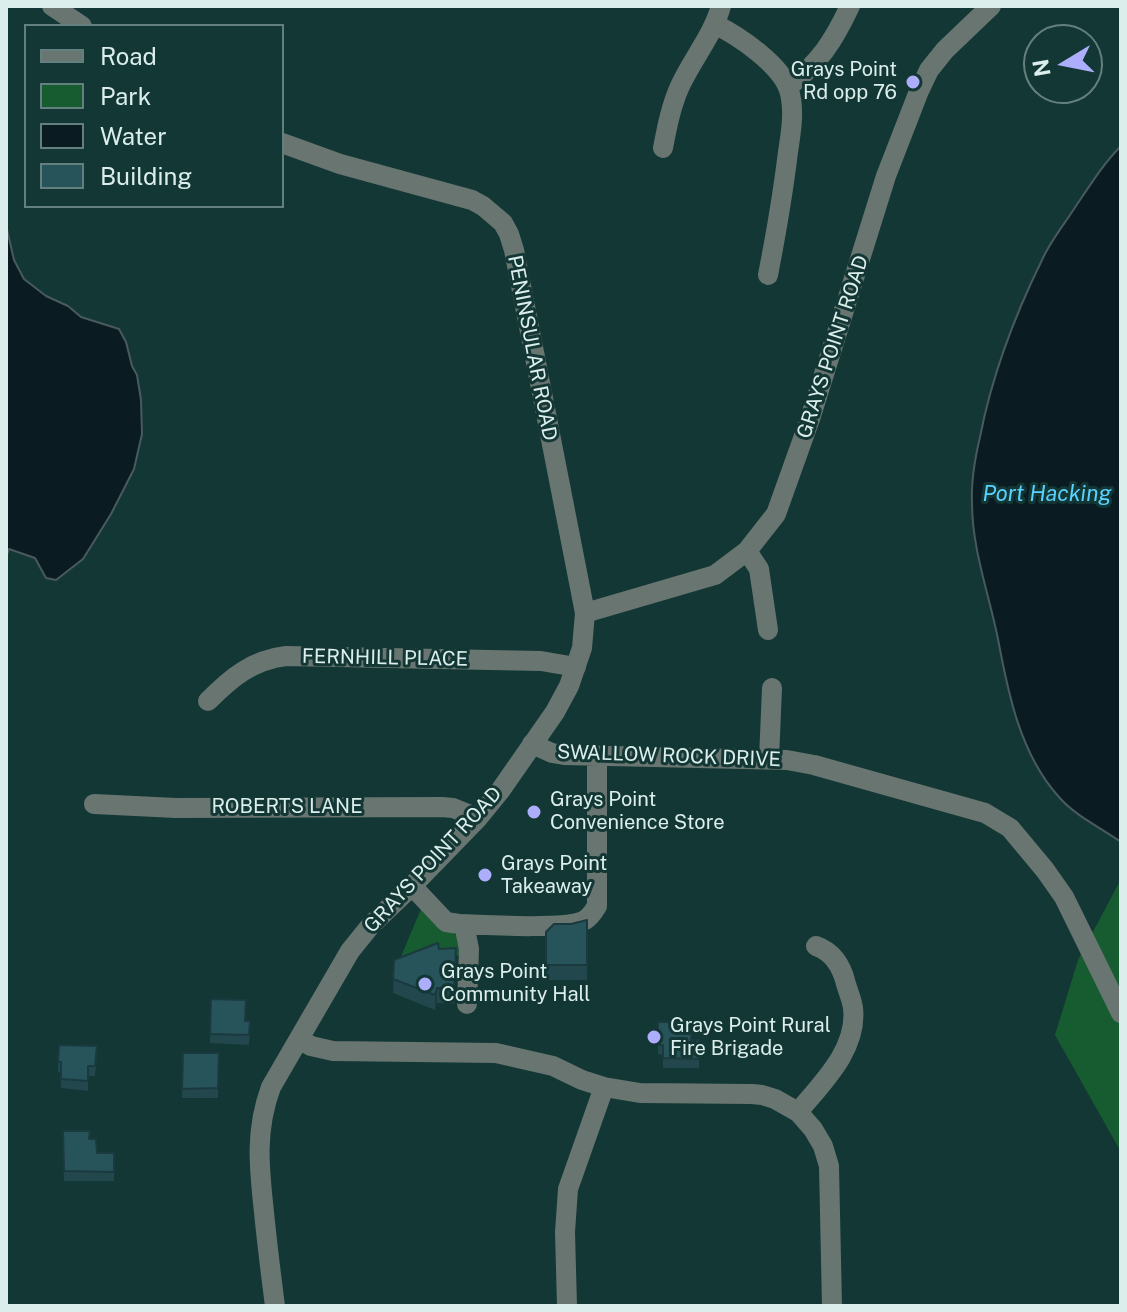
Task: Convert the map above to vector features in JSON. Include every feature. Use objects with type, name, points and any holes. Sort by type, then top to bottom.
[{"type":"street","points":[[52,6],[79,24]]},
{"type":"street","points":[[788,87],[820,59],[850,6]]},
{"type":"street","name":"GRAYS POINT ROAD","points":[[275,1306],[259,1167],[263,1108],[271,1087],[350,951],[371,925],[478,818],[555,712],[582,648],[585,613],[715,575],[747,551],[776,514],[815,405],[886,176],[919,91],[929,70],[945,50],[991,6]]},
{"type":"street","points":[[663,148],[670,113],[681,85],[718,16],[728,31],[775,68],[788,87],[792,106],[784,187],[768,275]]},
{"type":"street","name":"PENINSULAR ROAD","points":[[284,144],[340,164],[472,200],[503,223],[514,250],[521,283],[585,613]]},
{"type":"street","points":[[747,551],[759,569],[768,630]]},
{"type":"street","name":"FERNHILL PLACE","points":[[208,701],[249,667],[264,660],[286,656],[541,661],[576,667]]},
{"type":"street","points":[[769,759],[772,688]]},
{"type":"street","name":"SWALLOW ROCK DRIVE","points":[[532,744],[564,755],[769,759],[814,765],[985,813],[1010,828],[1064,897],[1121,1013]]},
{"type":"street","points":[[412,886],[446,922],[558,925],[575,924],[587,919],[597,906],[597,756]]},
{"type":"street","name":"ROBERTS LANE","points":[[94,804],[176,808],[442,807],[478,818]]},
{"type":"street","points":[[464,924],[469,949],[467,1004]]},
{"type":"street","points":[[798,1112],[832,1071],[850,1039],[853,1010],[842,969],[826,950],[816,946]]},
{"type":"street","points":[[299,1039],[311,1046],[333,1051],[496,1053],[553,1066],[604,1087],[640,1093],[752,1094],[775,1099],[798,1112],[813,1129],[823,1146],[829,1166],[832,1306]]},
{"type":"street","points":[[567,1306],[565,1232],[568,1189],[604,1087]]},
{"type":"green space","points":[[1121,879],[1121,1152],[1055,1035],[1078,960]]},
{"type":"green space","points":[[421,909],[460,938],[461,955],[397,966]]},
{"type":"water","name":"Port Hacking","points":[[1121,146],[1121,842],[1058,796],[1025,742],[1011,701],[978,554],[972,495],[976,453],[991,391],[1022,303],[1053,240],[1096,176]]},
{"type":"water","points":[[6,225],[14,260],[24,279],[81,317],[119,329],[137,375],[141,400],[142,434],[134,469],[83,559],[56,580],[46,578],[35,558],[9,549],[6,557]]},
{"type":"building","points":[[587,920],[587,965],[546,965],[546,932],[554,924]]},
{"type":"building","points":[[438,943],[439,949],[456,948],[454,989],[437,988],[435,995],[393,979],[394,960]]},
{"type":"building","points":[[211,999],[246,1000],[245,1021],[250,1021],[249,1035],[210,1034]]},
{"type":"building","points":[[658,1022],[692,1022],[691,1040],[699,1040],[699,1059],[663,1058],[663,1045],[658,1045]]},
{"type":"building","points":[[59,1045],[97,1046],[95,1066],[88,1066],[88,1081],[61,1079]]},
{"type":"building","points":[[183,1053],[219,1053],[218,1088],[182,1089]]},
{"type":"building","points":[[63,1131],[90,1131],[89,1139],[96,1139],[97,1153],[114,1153],[114,1172],[64,1171]]},
{"type":"place","name":"Grays Point Rd opp 76","points":[[913,82]]},
{"type":"place","name":"Grays Point Convenience Store","points":[[534,812]]},
{"type":"place","name":"Grays Point Takeaway","points":[[485,875]]},
{"type":"place","name":"Grays Point Community Hall","points":[[425,984]]},
{"type":"place","name":"Grays Point Rural Fire Brigade","points":[[654,1037]]}]
